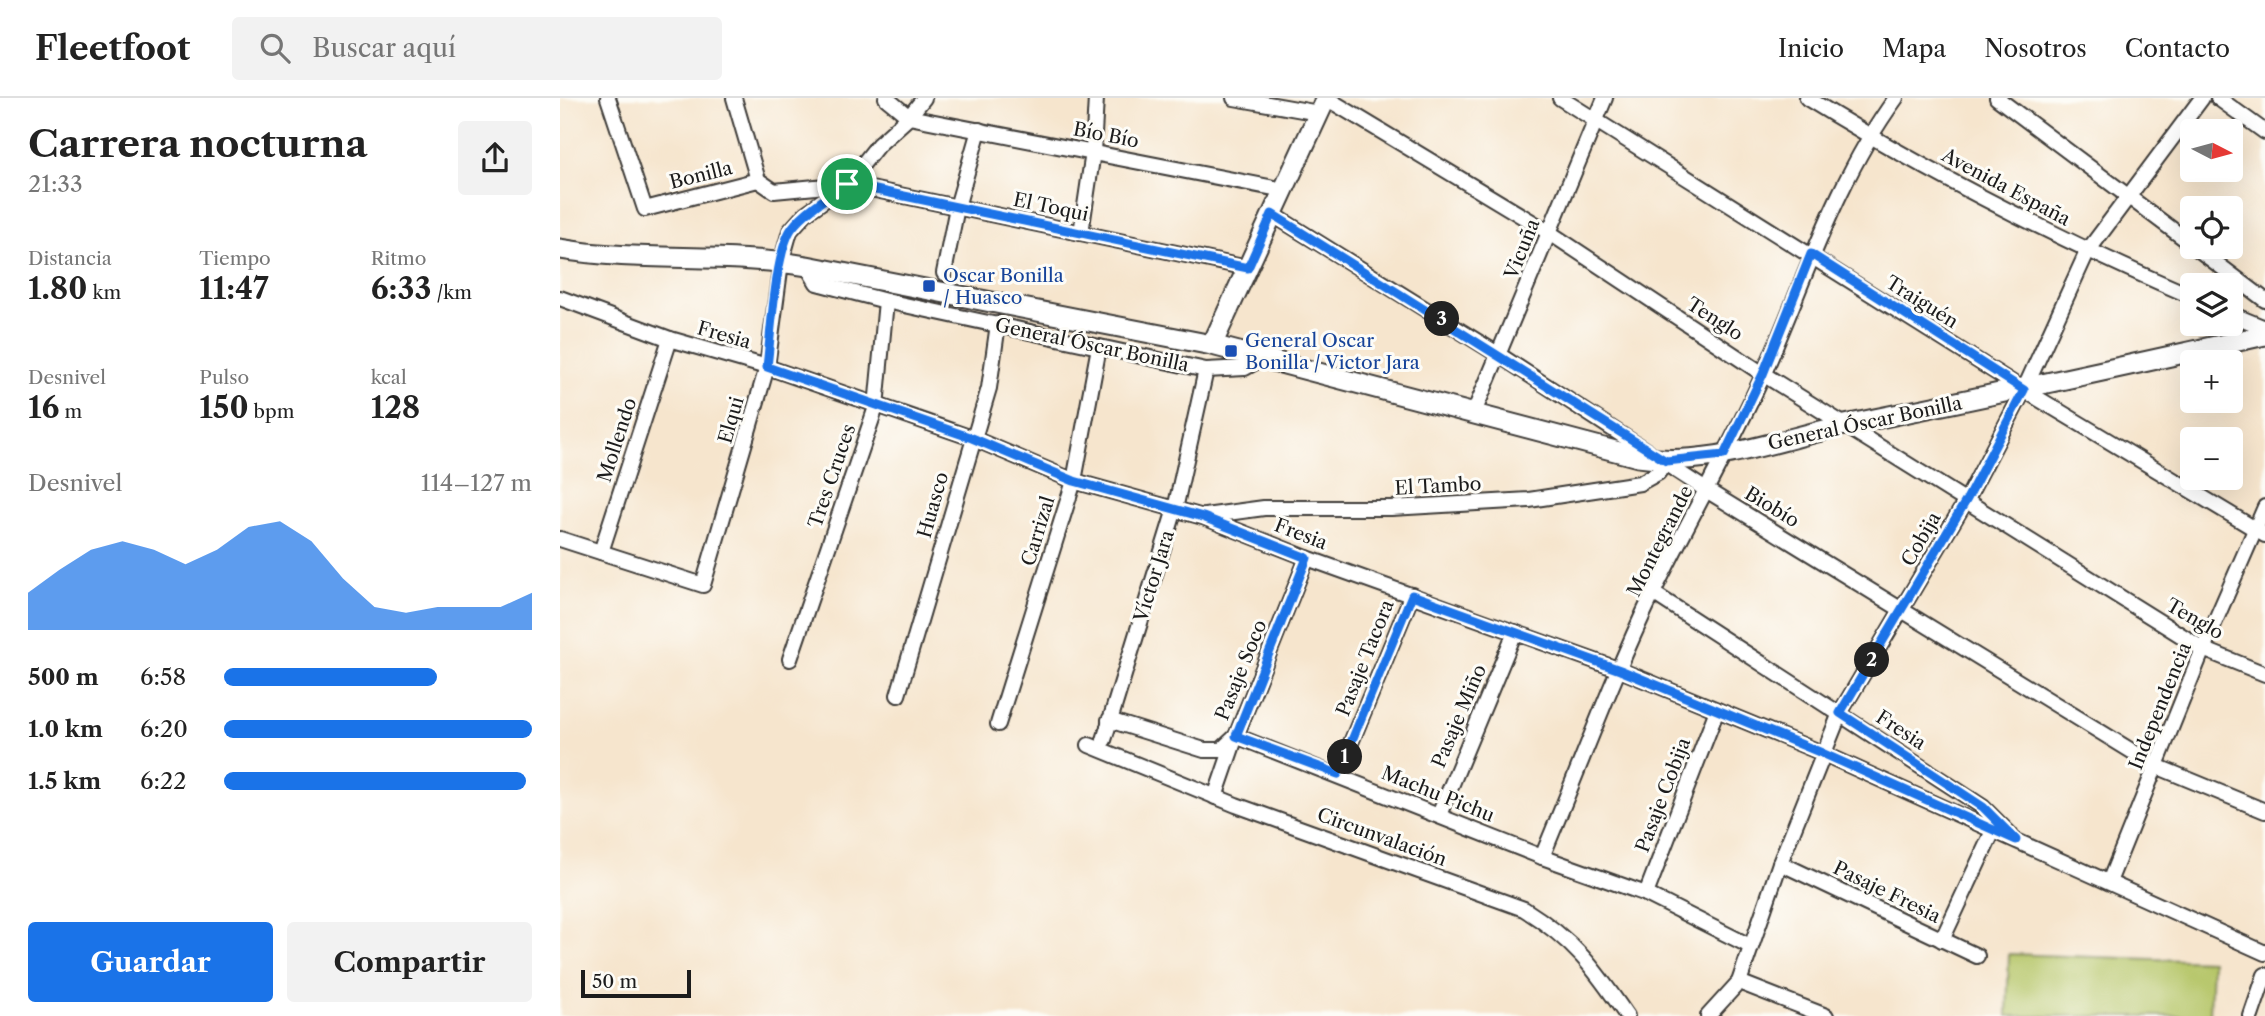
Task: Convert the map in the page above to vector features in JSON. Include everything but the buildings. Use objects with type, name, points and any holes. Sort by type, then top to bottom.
[{"type":"main road","points":[[1212,345],[1324,103]]},
{"type":"main road","name":"General Óscar Bonilla","points":[[560,249],[597,255],[807,266],[1212,345],[1637,457],[1666,461],[1724,455],[1847,425],[2024,390],[2265,335]]},
{"type":"street","name":"Bonilla","points":[[608,98],[645,209],[758,180],[774,191],[847,184]]},
{"type":"street","points":[[734,98],[758,180]]},
{"type":"street","name":"Bío Bío","points":[[886,98],[909,117],[1284,190]]},
{"type":"street","points":[[781,263],[790,231],[806,213],[847,184],[878,145],[909,117],[924,98]]},
{"type":"street","points":[[1081,233],[1093,152],[1096,98]]},
{"type":"street","name":"Tenglo","points":[[1234,98],[1324,103],[1550,233],[1763,374],[1967,499],[2203,649],[2265,674]]},
{"type":"street","name":"Traiguén","points":[[1560,98],[2024,390],[2260,533]]},
{"type":"street","name":"Vicuña","points":[[1473,415],[1605,98]]},
{"type":"street","name":"Avenida España","points":[[1807,98],[1868,136],[2087,252],[2180,291]]},
{"type":"street","name":"Montegrande","points":[[1542,857],[1653,593],[1708,491],[1763,374],[1811,254],[1868,136],[1896,98]]},
{"type":"street","points":[[1997,98],[2180,235]]},
{"type":"street","name":"Cobija","points":[[1709,1016],[1740,982],[1780,863],[1840,713],[1967,499],[2024,390],[2087,252],[2202,98]]},
{"type":"street","points":[[2218,98],[2265,132]]},
{"type":"street","points":[[944,273],[957,207],[979,130]]},
{"type":"street","name":"El Toqui","points":[[847,184],[1248,268]]},
{"type":"street","name":"Biobío","points":[[1272,214],[1666,461],[1708,491],[2157,766],[2265,811]]},
{"type":"street","points":[[560,249],[560,255]]},
{"type":"street","points":[[2211,259],[2265,300]]},
{"type":"street","name":"Elqui","points":[[601,552],[703,585],[767,367],[781,263]]},
{"type":"street","name":"General Óscar Bonilla","points":[[807,266],[817,283],[886,301],[1206,370],[1245,368],[1261,359]]},
{"type":"street","name":"Fresia","points":[[560,298],[670,339],[767,367],[876,407],[972,438],[1074,481],[1203,517],[1307,558],[1620,670],[1822,753],[2265,953]]},
{"type":"street","name":"Tres Cruces","points":[[790,659],[876,407],[886,301]]},
{"type":"street","points":[[2243,319],[2265,328]]},
{"type":"street","name":"Huasco","points":[[898,695],[989,388],[998,324]]},
{"type":"street","name":"Mollendo","points":[[601,552],[670,339]]},
{"type":"street","name":"Carrizal","points":[[998,723],[1074,481],[1099,347]]},
{"type":"street","name":"Víctor Jara","points":[[1104,740],[1175,509],[1206,370]]},
{"type":"street","name":"El Tambo","points":[[1203,517],[1264,508],[1391,508],[1529,500],[1640,483],[1658,472],[1666,461]]},
{"type":"street","name":"Independencia","points":[[2109,882],[2203,649],[2260,533],[2265,507]]},
{"type":"street","points":[[560,538],[601,552]]},
{"type":"street","name":"Pasaje Soco","points":[[1215,797],[1236,736],[1307,558]]},
{"type":"street","name":"Fresia","points":[[1653,593],[1983,807],[2016,840]]},
{"type":"street","name":"Pasaje Tacora","points":[[1338,774],[1412,595]]},
{"type":"street","name":"Pasaje Miño","points":[[1439,815],[1515,632]]},
{"type":"street","name":"Pasaje Cobija","points":[[1646,894],[1717,710]]},
{"type":"street","points":[[1110,720],[1204,750],[1221,750],[1236,736]]},
{"type":"street","name":"Machu Pichu","points":[[1236,736],[1338,774],[1542,857],[1646,894],[1750,946]]},
{"type":"street","name":"Circunvalación","points":[[1089,745],[1215,797],[1524,909],[1559,931],[1589,961],[1627,1016]]},
{"type":"street","points":[[1942,940],[1993,831]]},
{"type":"street","name":"Pasaje Fresia","points":[[1780,863],[1977,956]]},
{"type":"street","points":[[2251,1016],[2265,975]]},
{"type":"street","points":[[1740,982],[1826,1016]]},
{"type":"green space","points":[[2009,954],[2212,961],[2210,1016],[2007,1016]]},
{"type":"place","name":"Oscar Bonilla / Huasco","points":[[929,286]]},
{"type":"place","name":"General Oscar Bonilla / Victor Jara","points":[[1231,351]]},
{"type":"route","points":[[847,184],[1248,268],[1272,214],[1666,461],[1697,460],[1724,455],[1763,374],[1811,254],[2024,390],[1967,499],[1840,713],[1983,807],[2016,840],[1822,753],[1620,670],[1412,595],[1338,774],[1236,736],[1307,558],[1203,517],[1074,481],[972,438],[876,407],[767,367],[781,263],[790,231],[806,213],[847,184]]}]
